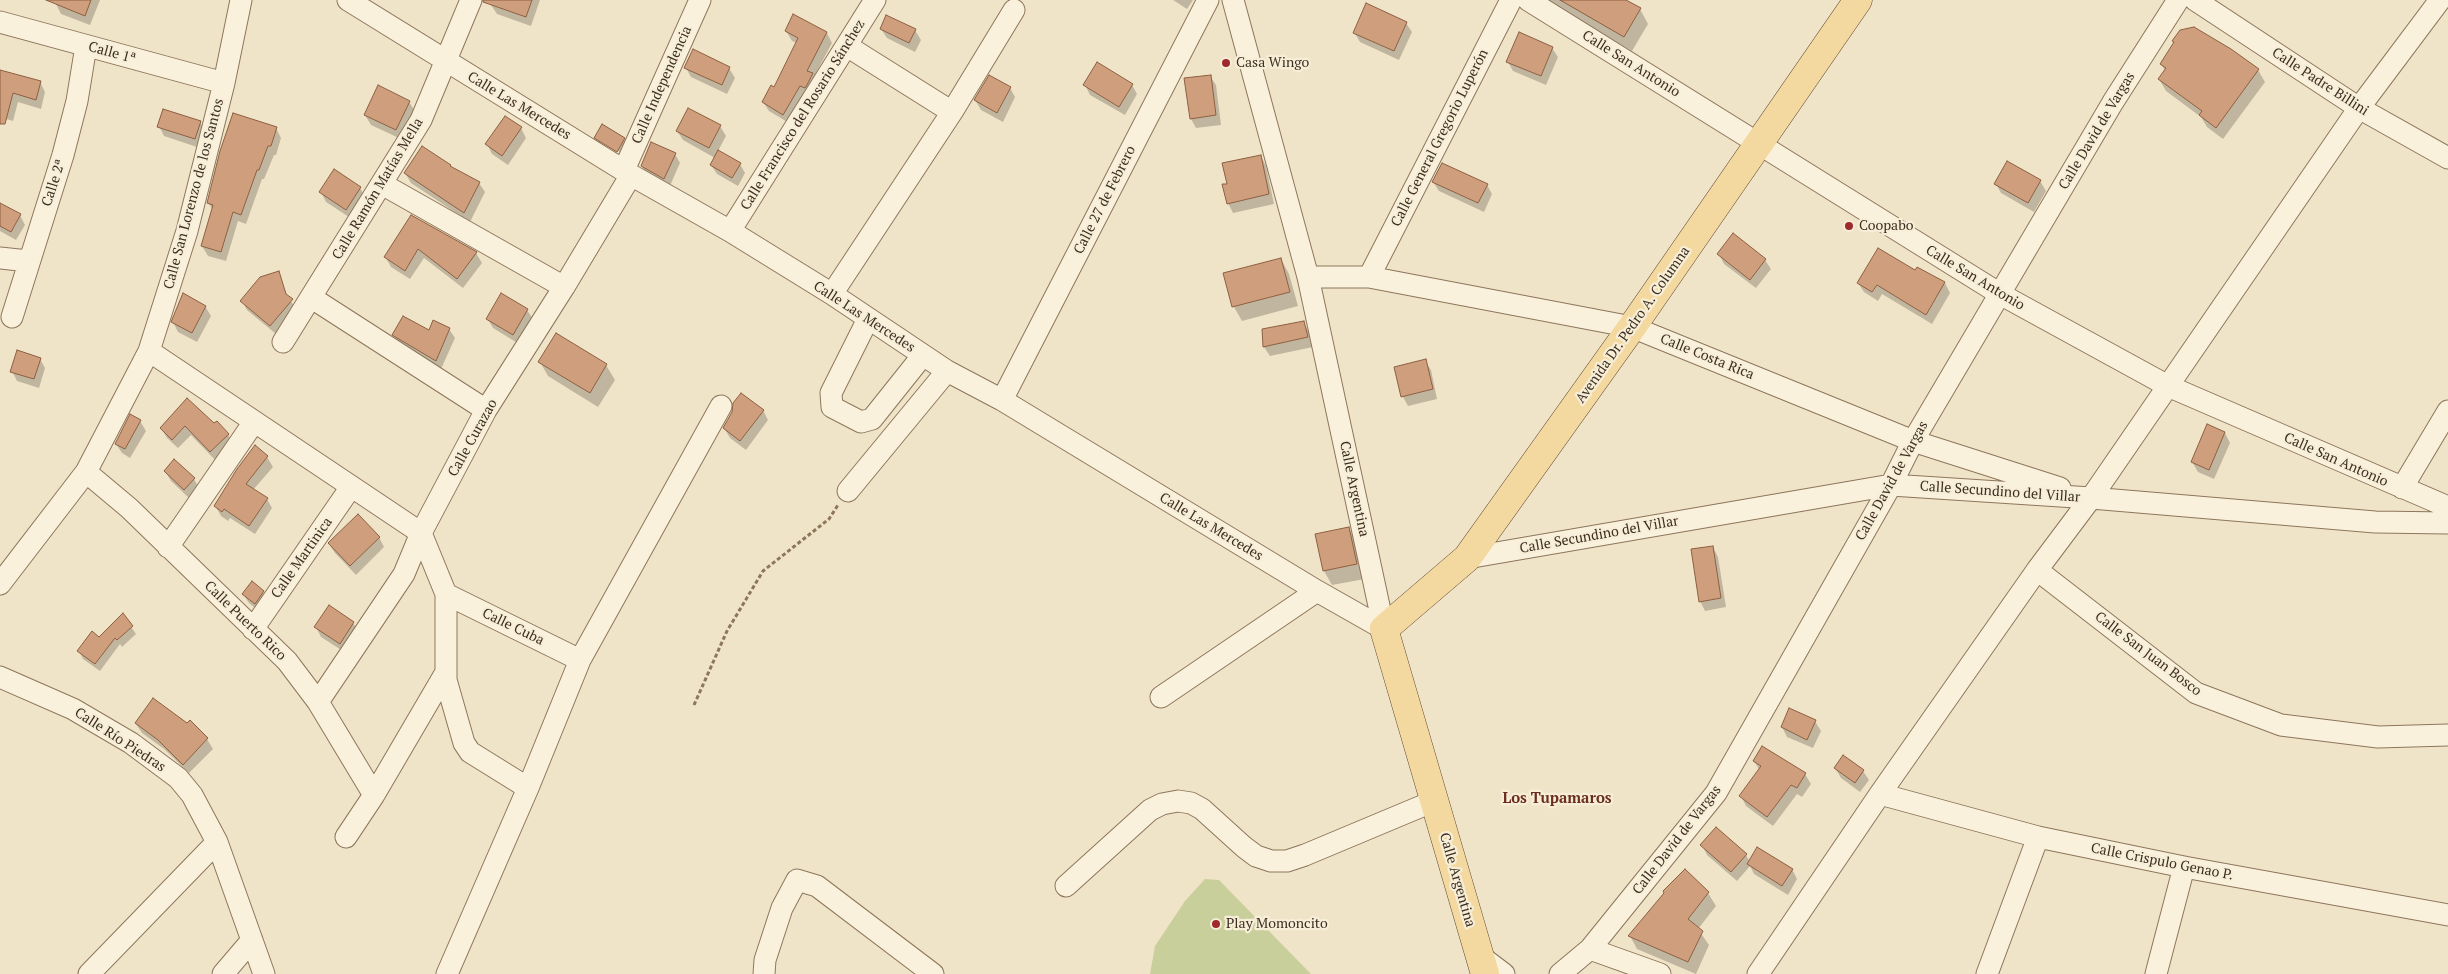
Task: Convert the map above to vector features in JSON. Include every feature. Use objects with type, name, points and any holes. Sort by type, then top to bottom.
[{"type":"main road","name":"Avenida Dr. Pedro A. Columna","points":[[1384,629],[1467,558],[1632,327],[1858,0]]},
{"type":"main road","name":"Calle Argentina","points":[[1384,629],[1482,964]]},
{"type":"street","name":"Calle San Lorenzo de los Santos","points":[[0,584],[86,472],[148,351],[187,230],[224,83],[241,0]]},
{"type":"street","name":"Calle Las Mercedes","points":[[348,0],[627,173],[730,231],[832,294],[946,371],[1002,400],[1316,591],[1384,629]]},
{"type":"street","name":"Calle Ramón Matías Mella","points":[[283,342],[421,120],[471,0]]},
{"type":"street","name":"Calle Independencia","points":[[627,173],[700,0]]},
{"type":"street","name":"Calle Francisco del Rosario Sánchez","points":[[730,231],[875,0]]},
{"type":"street","name":"Calle 27 de Febrero","points":[[1002,400],[1208,0]]},
{"type":"street","name":"Calle Argentina","points":[[1234,0],[1308,277],[1384,629]]},
{"type":"street","name":"Calle General Gregorio Luperón","points":[[1369,277],[1511,0]]},
{"type":"street","name":"Calle San Antonio","points":[[1528,0],[2000,294],[2168,386],[2448,507]]},
{"type":"street","name":"Calle David de Vargas","points":[[1560,974],[1590,949],[1716,793],[1891,485],[1913,441],[2113,102],[2178,0]]},
{"type":"street","name":"Calle Padre Billini","points":[[2195,0],[2359,108],[2448,158]]},
{"type":"street","points":[[1758,974],[1880,794],[2037,570],[2091,498],[2359,108],[2440,0]]},
{"type":"street","points":[[832,294],[952,112],[1014,10]]},
{"type":"street","name":"Calle 1ª","points":[[0,22],[224,83]]},
{"type":"street","name":"Calle 2ª","points":[[12,317],[65,146],[77,101],[86,46]]},
{"type":"street","points":[[847,46],[952,112]]},
{"type":"street","name":"Calle Curazao","points":[[318,702],[404,574],[422,533],[486,410],[564,287],[627,173]]},
{"type":"street","points":[[382,184],[564,287]]},
{"type":"street","points":[[0,258],[28,261]]},
{"type":"street","name":"Calle Costa Rica","points":[[1308,277],[1369,277],[1632,327],[1913,441],[2091,498]]},
{"type":"street","points":[[312,298],[486,410]]},
{"type":"street","points":[[868,319],[831,393],[832,407],[861,422],[872,419],[923,355]]},
{"type":"street","points":[[148,351],[422,533],[446,594],[447,685],[466,748],[474,755],[528,788]]},
{"type":"street","points":[[848,491],[946,371]]},
{"type":"street","points":[[447,974],[528,788],[580,660],[721,406]]},
{"type":"street","points":[[2402,488],[2448,411]]},
{"type":"street","points":[[168,547],[254,422]]},
{"type":"street","name":"Calle Puerto Rico","points":[[86,472],[129,508],[287,661],[318,702],[374,795]]},
{"type":"street","name":"Calle Secundino del Villar","points":[[1467,558],[1891,485],[2091,498],[2375,522],[2448,523]]},
{"type":"street","name":"Calle Martinica","points":[[253,629],[351,487]]},
{"type":"street","name":"Calle San Juan Bosco","points":[[2037,570],[2196,694],[2281,725],[2378,737],[2448,735]]},
{"type":"street","points":[[1161,697],[1316,591]]},
{"type":"street","name":"Calle Cuba","points":[[446,594],[580,660]]},
{"type":"street","points":[[346,837],[374,795],[446,672]]},
{"type":"street","name":"Calle Río Piedras","points":[[0,678],[73,709],[131,743],[178,778],[192,795],[217,842],[264,974]]},
{"type":"street","name":"Calle Crispulo Genao P.","points":[[1880,794],[2038,836],[2184,867],[2448,915]]},
{"type":"street","points":[[1066,886],[1150,810],[1162,804],[1178,801],[1191,803],[1202,809],[1256,856],[1272,862],[1287,861],[1305,855],[1434,801]]},
{"type":"street","points":[[1987,974],[2038,836]]},
{"type":"street","points":[[89,974],[217,842]]},
{"type":"street","points":[[2156,974],[2184,867]]},
{"type":"street","points":[[764,974],[765,960],[782,908],[797,880],[817,886],[933,974]]},
{"type":"street","points":[[222,974],[252,940]]},
{"type":"street","points":[[1590,949],[1660,974]]},
{"type":"street","points":[[1482,964],[1504,974]]},
{"type":"path","points":[[694,705],[727,631],[763,571],[829,519],[848,491]]},
{"type":"green space","name":"Play Momoncito","points":[[1205,879],[1219,880],[1311,974],[1150,974],[1155,946],[1185,901]]},
{"type":"building","points":[[46,0],[91,0],[85,16]]},
{"type":"building","points":[[483,0],[532,0],[526,17],[483,2]]},
{"type":"building","points":[[1560,0],[1626,0],[1641,8],[1624,37]]},
{"type":"building","points":[[1366,3],[1407,22],[1394,51],[1353,33]]},
{"type":"building","points":[[793,14],[827,32],[807,71],[813,73],[807,85],[805,88],[800,86],[783,115],[762,102],[771,85],[774,87],[798,38],[785,31]]},
{"type":"building","points":[[886,15],[916,29],[909,43],[880,29]]},
{"type":"building","points":[[2194,27],[2231,49],[2259,69],[2216,128],[2199,115],[2202,111],[2158,79],[2166,68],[2160,64],[2174,42],[2172,41],[2180,30]]},
{"type":"building","points":[[1519,32],[1553,47],[1541,76],[1506,62]]},
{"type":"building","points":[[693,49],[730,67],[722,85],[684,68]]},
{"type":"building","points":[[1097,62],[1133,84],[1119,107],[1083,85]]},
{"type":"building","points":[[0,70],[41,81],[36,100],[13,93],[5,124],[0,124]]},
{"type":"building","points":[[989,75],[1011,87],[997,113],[974,100]]},
{"type":"building","points":[[1211,75],[1216,115],[1190,119],[1184,78]]},
{"type":"building","points":[[378,85],[410,101],[396,130],[364,115]]},
{"type":"building","points":[[688,108],[721,125],[709,148],[676,131]]},
{"type":"building","points":[[163,109],[201,121],[195,139],[157,127]]},
{"type":"building","points":[[233,113],[277,127],[271,146],[268,146],[259,170],[257,170],[241,215],[233,212],[221,252],[201,246],[213,205],[207,203],[220,151]]},
{"type":"building","points":[[505,116],[522,127],[502,156],[485,144]]},
{"type":"building","points":[[602,124],[625,138],[617,152],[594,138]]},
{"type":"building","points":[[651,142],[676,153],[664,179],[641,166]]},
{"type":"building","points":[[422,146],[450,166],[480,182],[464,213],[404,173]]},
{"type":"building","points":[[718,150],[741,163],[732,178],[710,165]]},
{"type":"building","points":[[1261,155],[1269,194],[1227,204],[1222,184],[1227,184],[1222,163]]},
{"type":"building","points":[[2007,161],[2041,180],[2028,203],[1994,184]]},
{"type":"building","points":[[1442,163],[1488,184],[1478,203],[1432,182]]},
{"type":"building","points":[[334,169],[361,187],[346,210],[319,192]]},
{"type":"building","points":[[0,203],[21,214],[11,232],[0,226]]},
{"type":"building","points":[[411,215],[477,252],[457,279],[418,249],[405,271],[384,257]]},
{"type":"building","points":[[1733,233],[1766,259],[1750,280],[1717,254]]},
{"type":"building","points":[[1878,248],[1915,270],[1917,267],[1945,282],[1926,315],[1877,285],[1872,292],[1857,283]]},
{"type":"building","points":[[1281,258],[1290,292],[1232,307],[1223,273]]},
{"type":"building","points":[[279,271],[286,294],[293,299],[270,326],[240,301],[260,277]]},
{"type":"building","points":[[183,293],[206,306],[192,333],[171,322]]},
{"type":"building","points":[[501,293],[528,309],[513,335],[486,319]]},
{"type":"building","points":[[403,316],[429,330],[433,320],[450,328],[436,361],[392,335]]},
{"type":"building","points":[[1304,321],[1308,337],[1263,347],[1262,329]]},
{"type":"building","points":[[556,333],[607,364],[590,393],[538,362]]},
{"type":"building","points":[[17,350],[41,358],[34,379],[10,372]]},
{"type":"building","points":[[1426,359],[1433,389],[1401,397],[1394,367]]},
{"type":"building","points":[[741,393],[764,410],[740,441],[723,428],[732,412],[733,403]]},
{"type":"building","points":[[187,398],[214,423],[217,421],[229,434],[210,452],[185,426],[172,440],[160,428]]},
{"type":"building","points":[[130,414],[141,420],[125,449],[115,444]]},
{"type":"building","points":[[2207,424],[2225,432],[2209,470],[2191,462]]},
{"type":"building","points":[[255,445],[268,456],[246,484],[268,498],[249,526],[224,509],[222,512],[214,506],[237,469]]},
{"type":"building","points":[[174,459],[195,478],[184,490],[164,471]]},
{"type":"building","points":[[358,514],[380,537],[350,566],[328,543]]},
{"type":"building","points":[[1349,527],[1357,564],[1323,571],[1315,534]]},
{"type":"building","points":[[1713,546],[1721,598],[1699,602],[1691,549]]},
{"type":"building","points":[[252,581],[264,591],[255,604],[242,594]]},
{"type":"building","points":[[329,605],[354,622],[340,644],[314,627]]},
{"type":"building","points":[[123,613],[133,626],[117,640],[115,638],[95,664],[77,651],[92,631],[99,637]]},
{"type":"building","points":[[153,698],[187,723],[190,720],[208,738],[183,765],[158,740],[135,723]]},
{"type":"building","points":[[1789,708],[1816,720],[1807,740],[1781,727]]},
{"type":"building","points":[[1762,746],[1806,773],[1797,788],[1791,785],[1767,817],[1739,796],[1761,766],[1753,761]]},
{"type":"building","points":[[1843,755],[1864,770],[1855,783],[1834,768]]},
{"type":"building","points":[[1716,827],[1747,854],[1731,872],[1700,845]]},
{"type":"building","points":[[1757,847],[1793,869],[1782,886],[1747,864]]},
{"type":"building","points":[[1685,869],[1709,892],[1688,919],[1703,931],[1688,962],[1628,936],[1664,893],[1663,891]]},
{"type":"place","name":"Casa Wingo","points":[[1226,63]]},
{"type":"place","name":"Coopabo","points":[[1849,226]]},
{"type":"place","name":"Play Momoncito","points":[[1216,924]]},
{"type":"district","name":"Los Tupamaros","points":[[1557,799]]}]
